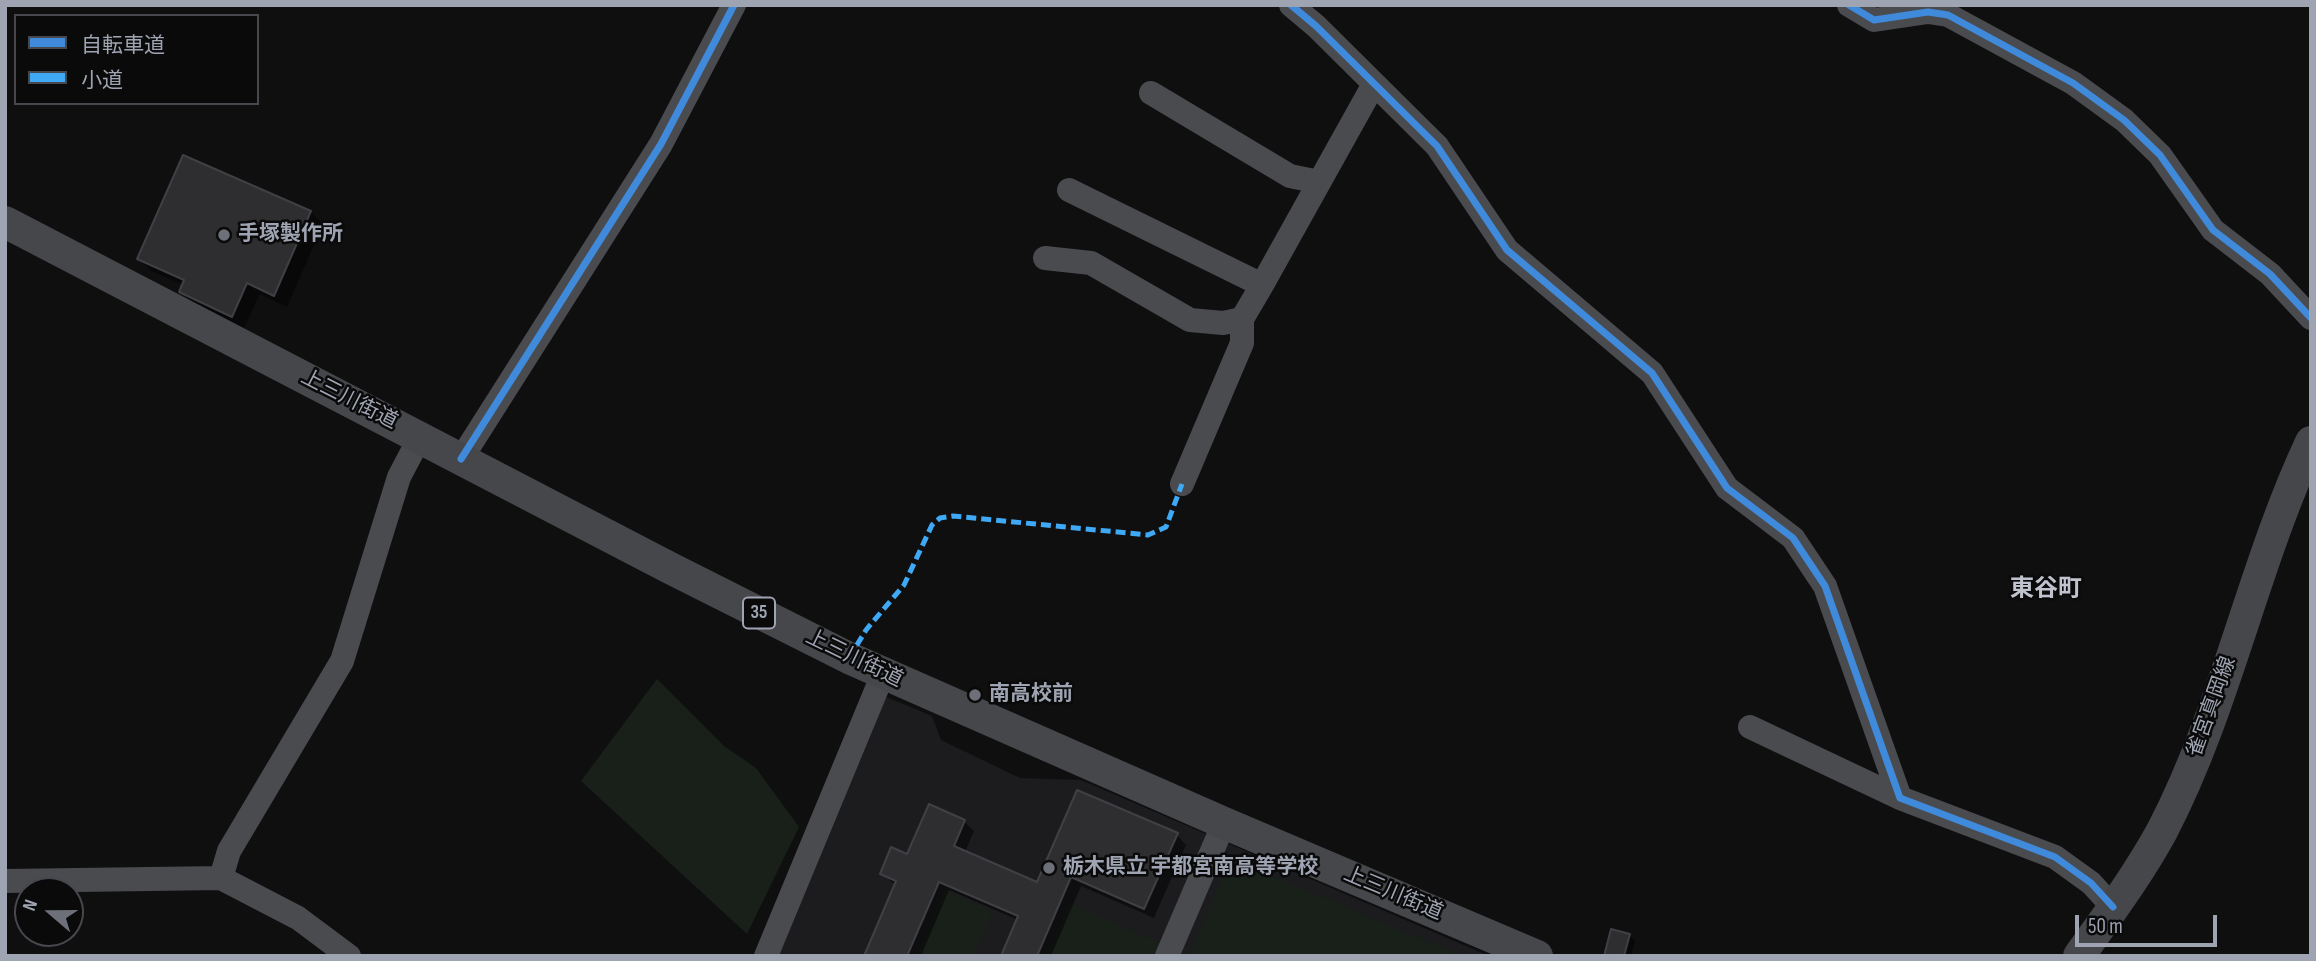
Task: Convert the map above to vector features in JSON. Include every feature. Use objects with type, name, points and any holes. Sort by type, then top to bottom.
[{"type":"main road","name":"上三川街道","points":[[5,222],[670,568],[883,674],[1536,956]]},
{"type":"main road","name":"雀宮真岡線","points":[[2079,956],[2136,875],[2162,831],[2186,779],[2216,703],[2273,532],[2311,442]]},
{"type":"street","points":[[461,459],[661,144],[734,5]]},
{"type":"street","points":[[1291,5],[1314,16],[1374,84],[1437,146],[1507,250],[1652,373],[1727,488],[1793,538],[1825,586],[1900,798]]},
{"type":"street","points":[[1849,5],[1874,20],[1928,12],[1948,15],[2073,83],[2124,120],[2160,155],[2213,230],[2270,274],[2311,318]]},
{"type":"street","points":[[1182,484],[1242,343],[1242,319],[1374,84]]},
{"type":"street","points":[[1151,93],[1290,176],[1319,182]]},
{"type":"street","points":[[1069,190],[1262,285]]},
{"type":"street","points":[[1045,258],[1091,264],[1190,320],[1223,323],[1242,319]]},
{"type":"street","points":[[220,878],[229,851],[342,661],[399,477],[420,437]]},
{"type":"street","points":[[766,956],[883,674]]},
{"type":"street","points":[[1750,727],[1900,798],[2055,857],[2091,883],[2113,907]]},
{"type":"street","points":[[1167,956],[1224,823]]},
{"type":"street","points":[[5,881],[220,878],[298,918],[349,956]]},
{"type":"shaded area","points":[[657,679],[724,746],[756,768],[799,827],[747,934],[581,781]]},
{"type":"shaded area","name":"栃木県立 宇都宮南高等学校","points":[[884,696],[932,716],[941,740],[1020,778],[1081,780],[1489,956],[777,956]]},
{"type":"shaded area","points":[[1230,858],[1462,956],[1189,956]]},
{"type":"shaded area","points":[[944,891],[992,911],[974,956],[917,956]]},
{"type":"shaded area","points":[[1070,903],[1160,943],[1155,956],[1047,956]]},
{"type":"building","name":"手塚製作所","points":[[183,155],[311,211],[274,296],[247,283],[232,317],[179,292],[184,280],[137,259]]},
{"type":"building","points":[[1077,790],[1178,833],[1144,909],[1071,877],[1037,956],[1001,956],[1018,916],[939,882],[907,956],[864,956],[896,881],[880,874],[891,847],[907,854],[929,804],[965,820],[954,846],[1037,882]]},
{"type":"building","points":[[1611,929],[1630,934],[1624,956],[1604,956]]},
{"type":"marked path","points":[[849,658],[866,630],[904,585],[932,525],[940,518],[953,516],[1148,535],[1166,527],[1182,484]]},
{"type":"cycle path","points":[[461,459],[661,144],[734,5]]},
{"type":"cycle path","points":[[1291,5],[1316,26],[1437,146],[1507,250],[1652,373],[1727,488],[1793,538],[1825,586],[1900,798],[2055,857],[2091,883],[2113,907]]},
{"type":"cycle path","points":[[1849,5],[1874,20],[1928,12],[1948,15],[2073,83],[2124,120],[2160,155],[2213,230],[2270,274],[2311,318]]},
{"type":"place","name":"手塚製作所","points":[[224,235]]},
{"type":"place","name":"南高校前","points":[[975,695]]},
{"type":"place","name":"栃木県立 宇都宮南高等学校","points":[[1049,868]]},
{"type":"district","name":"東谷町","points":[[2046,590]]}]
